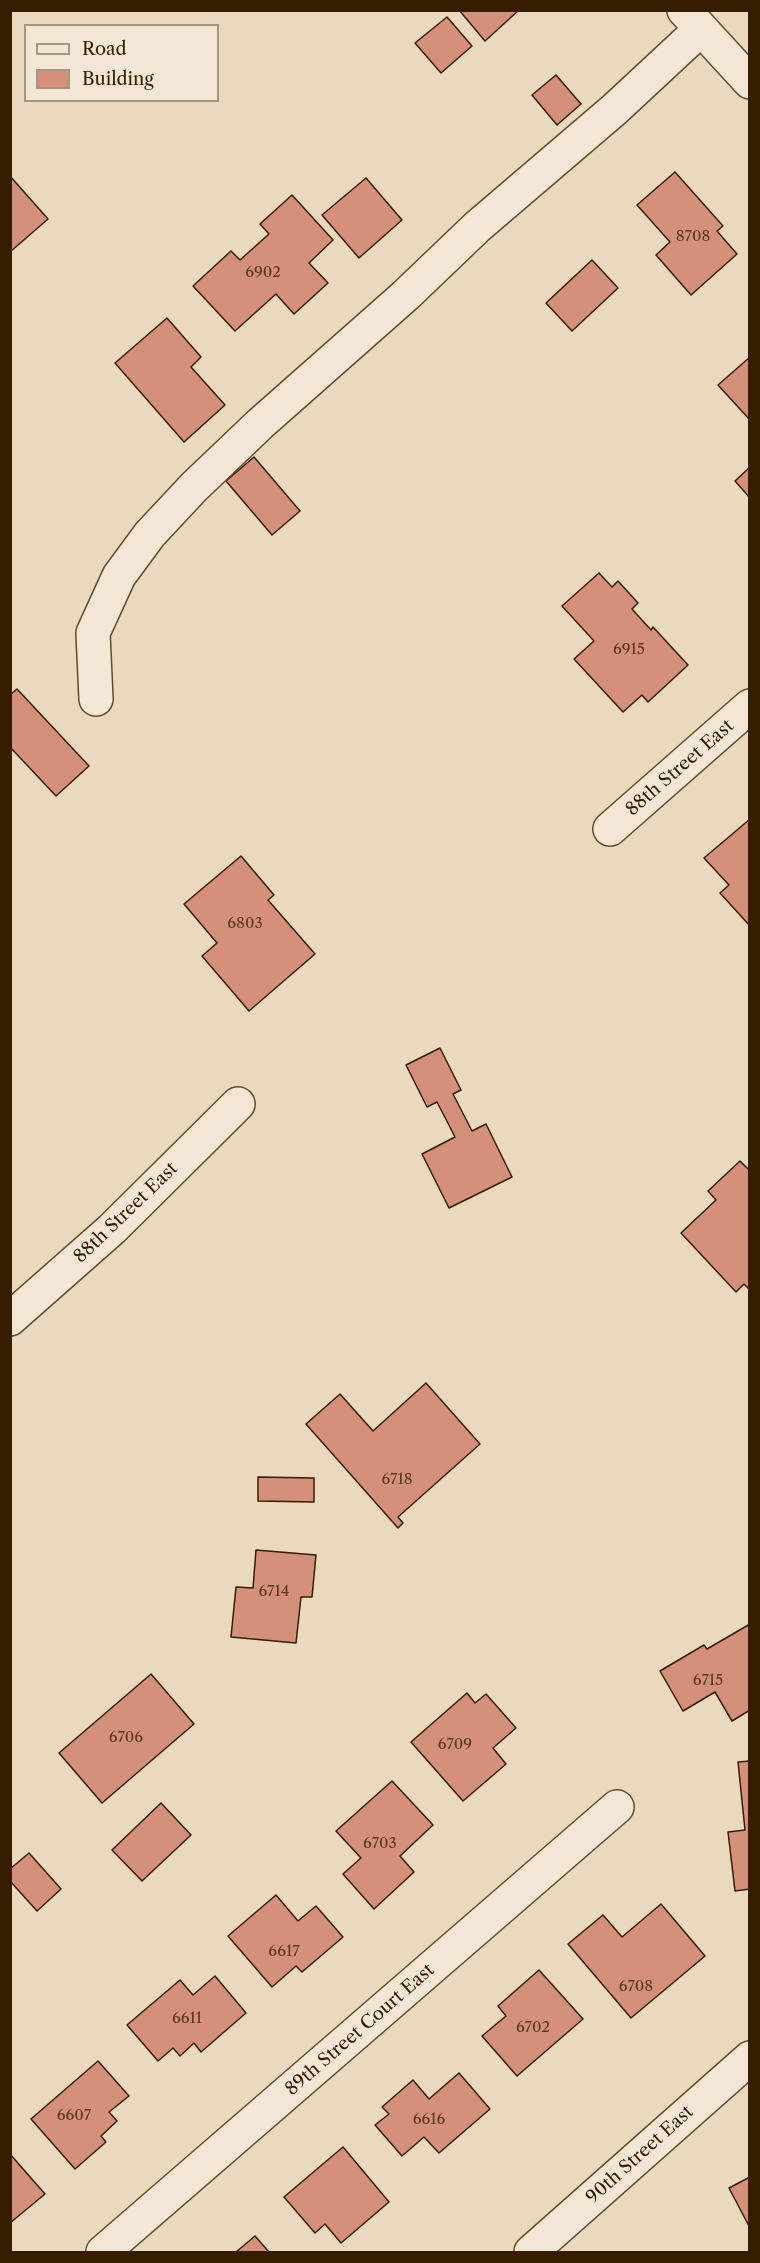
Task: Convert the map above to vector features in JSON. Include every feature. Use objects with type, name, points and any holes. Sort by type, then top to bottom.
[{"type":"street","points":[[96,699],[93,633],[119,576],[150,534],[194,487],[260,424],[406,295],[477,227],[615,109],[693,20],[750,82]]},
{"type":"street","name":"88th Street East","points":[[610,829],[750,706]]},
{"type":"street","name":"88th Street East","points":[[10,1319],[112,1229],[238,1104]]},
{"type":"street","name":"89th Street Court East","points":[[103,2253],[617,1807]]},
{"type":"street","name":"90th Street East","points":[[531,2253],[750,2058]]},
{"type":"building","points":[[459,10],[519,10],[485,41]]},
{"type":"building","points":[[447,17],[472,46],[441,73],[415,43]]},
{"type":"building","points":[[556,75],[581,104],[557,125],[532,95]]},
{"type":"building","points":[[675,172],[723,226],[717,231],[737,254],[691,295],[656,255],[670,242],[637,205]]},
{"type":"building","points":[[10,176],[48,219],[10,252]]},
{"type":"building","points":[[366,178],[402,220],[359,258],[322,215]]},
{"type":"building","points":[[292,195],[333,240],[309,263],[328,283],[294,314],[276,294],[235,331],[193,286],[231,251],[240,260],[269,234],[260,224]]},
{"type":"building","points":[[592,260],[618,288],[572,331],[546,303]]},
{"type":"building","points":[[167,318],[201,357],[191,367],[225,405],[184,442],[115,363]]},
{"type":"building","points":[[750,357],[750,420],[718,385]]},
{"type":"building","points":[[254,457],[300,511],[272,535],[226,481]]},
{"type":"building","points":[[750,467],[750,498],[735,481]]},
{"type":"building","points":[[599,573],[612,587],[618,581],[638,603],[632,609],[651,630],[653,627],[688,665],[648,702],[642,695],[623,712],[574,659],[594,641],[562,606]]},
{"type":"building","points":[[17,689],[89,766],[56,796],[10,747],[10,695]]},
{"type":"building","points":[[750,819],[750,926],[720,893],[729,885],[704,858]]},
{"type":"building","points":[[241,856],[274,895],[268,900],[315,954],[249,1011],[202,956],[217,943],[184,904]]},
{"type":"building","points":[[440,1048],[461,1090],[453,1094],[472,1131],[486,1124],[512,1177],[449,1208],[422,1154],[455,1137],[437,1102],[427,1107],[406,1065]]},
{"type":"building","points":[[740,1161],[750,1171],[750,1290],[744,1284],[736,1292],[681,1233],[716,1200],[708,1191]]},
{"type":"building","points":[[426,1383],[480,1444],[398,1517],[403,1523],[398,1528],[306,1424],[340,1394],[373,1431]]},
{"type":"building","points":[[258,1477],[314,1478],[314,1502],[258,1501]]},
{"type":"building","points":[[256,1550],[316,1555],[312,1597],[301,1597],[296,1643],[231,1637],[236,1587],[253,1588]]},
{"type":"building","points":[[750,1624],[750,1710],[732,1721],[715,1692],[683,1711],[660,1671],[704,1645],[707,1649]]},
{"type":"building","points":[[151,1674],[194,1724],[102,1803],[59,1753]]},
{"type":"building","points":[[467,1693],[475,1703],[486,1694],[516,1728],[493,1748],[506,1764],[463,1801],[411,1742]]},
{"type":"building","points":[[750,1761],[750,1889],[735,1891],[728,1832],[745,1830],[738,1762]]},
{"type":"building","points":[[392,1781],[433,1825],[400,1856],[414,1872],[374,1909],[343,1874],[361,1858],[336,1831]]},
{"type":"building","points":[[161,1803],[191,1835],[142,1881],[112,1850]]},
{"type":"building","points":[[29,1853],[61,1889],[37,1911],[10,1881],[10,1869]]},
{"type":"building","points":[[276,1895],[298,1921],[316,1906],[343,1937],[302,1972],[296,1966],[272,1987],[228,1936]]},
{"type":"building","points":[[661,1904],[705,1956],[631,2018],[568,1944],[603,1915],[622,1937]]},
{"type":"building","points":[[539,1970],[583,2019],[517,2076],[482,2036],[506,2016],[498,2006]]},
{"type":"building","points":[[215,1976],[246,2013],[201,2052],[194,2043],[180,2056],[173,2048],[158,2061],[127,2025],[180,1980],[193,1995]]},
{"type":"building","points":[[98,2061],[129,2096],[109,2112],[117,2121],[101,2136],[106,2142],[75,2169],[31,2119]]},
{"type":"building","points":[[459,2073],[490,2109],[439,2153],[424,2137],[402,2156],[375,2125],[389,2114],[382,2107],[413,2080],[429,2099]]},
{"type":"building","points":[[343,2147],[389,2202],[341,2243],[325,2224],[315,2233],[284,2197]]},
{"type":"building","points":[[10,2154],[45,2194],[10,2223]]},
{"type":"building","points":[[750,2177],[750,2228],[729,2188]]},
{"type":"building","points":[[255,2236],[269,2252],[236,2252]]}]
